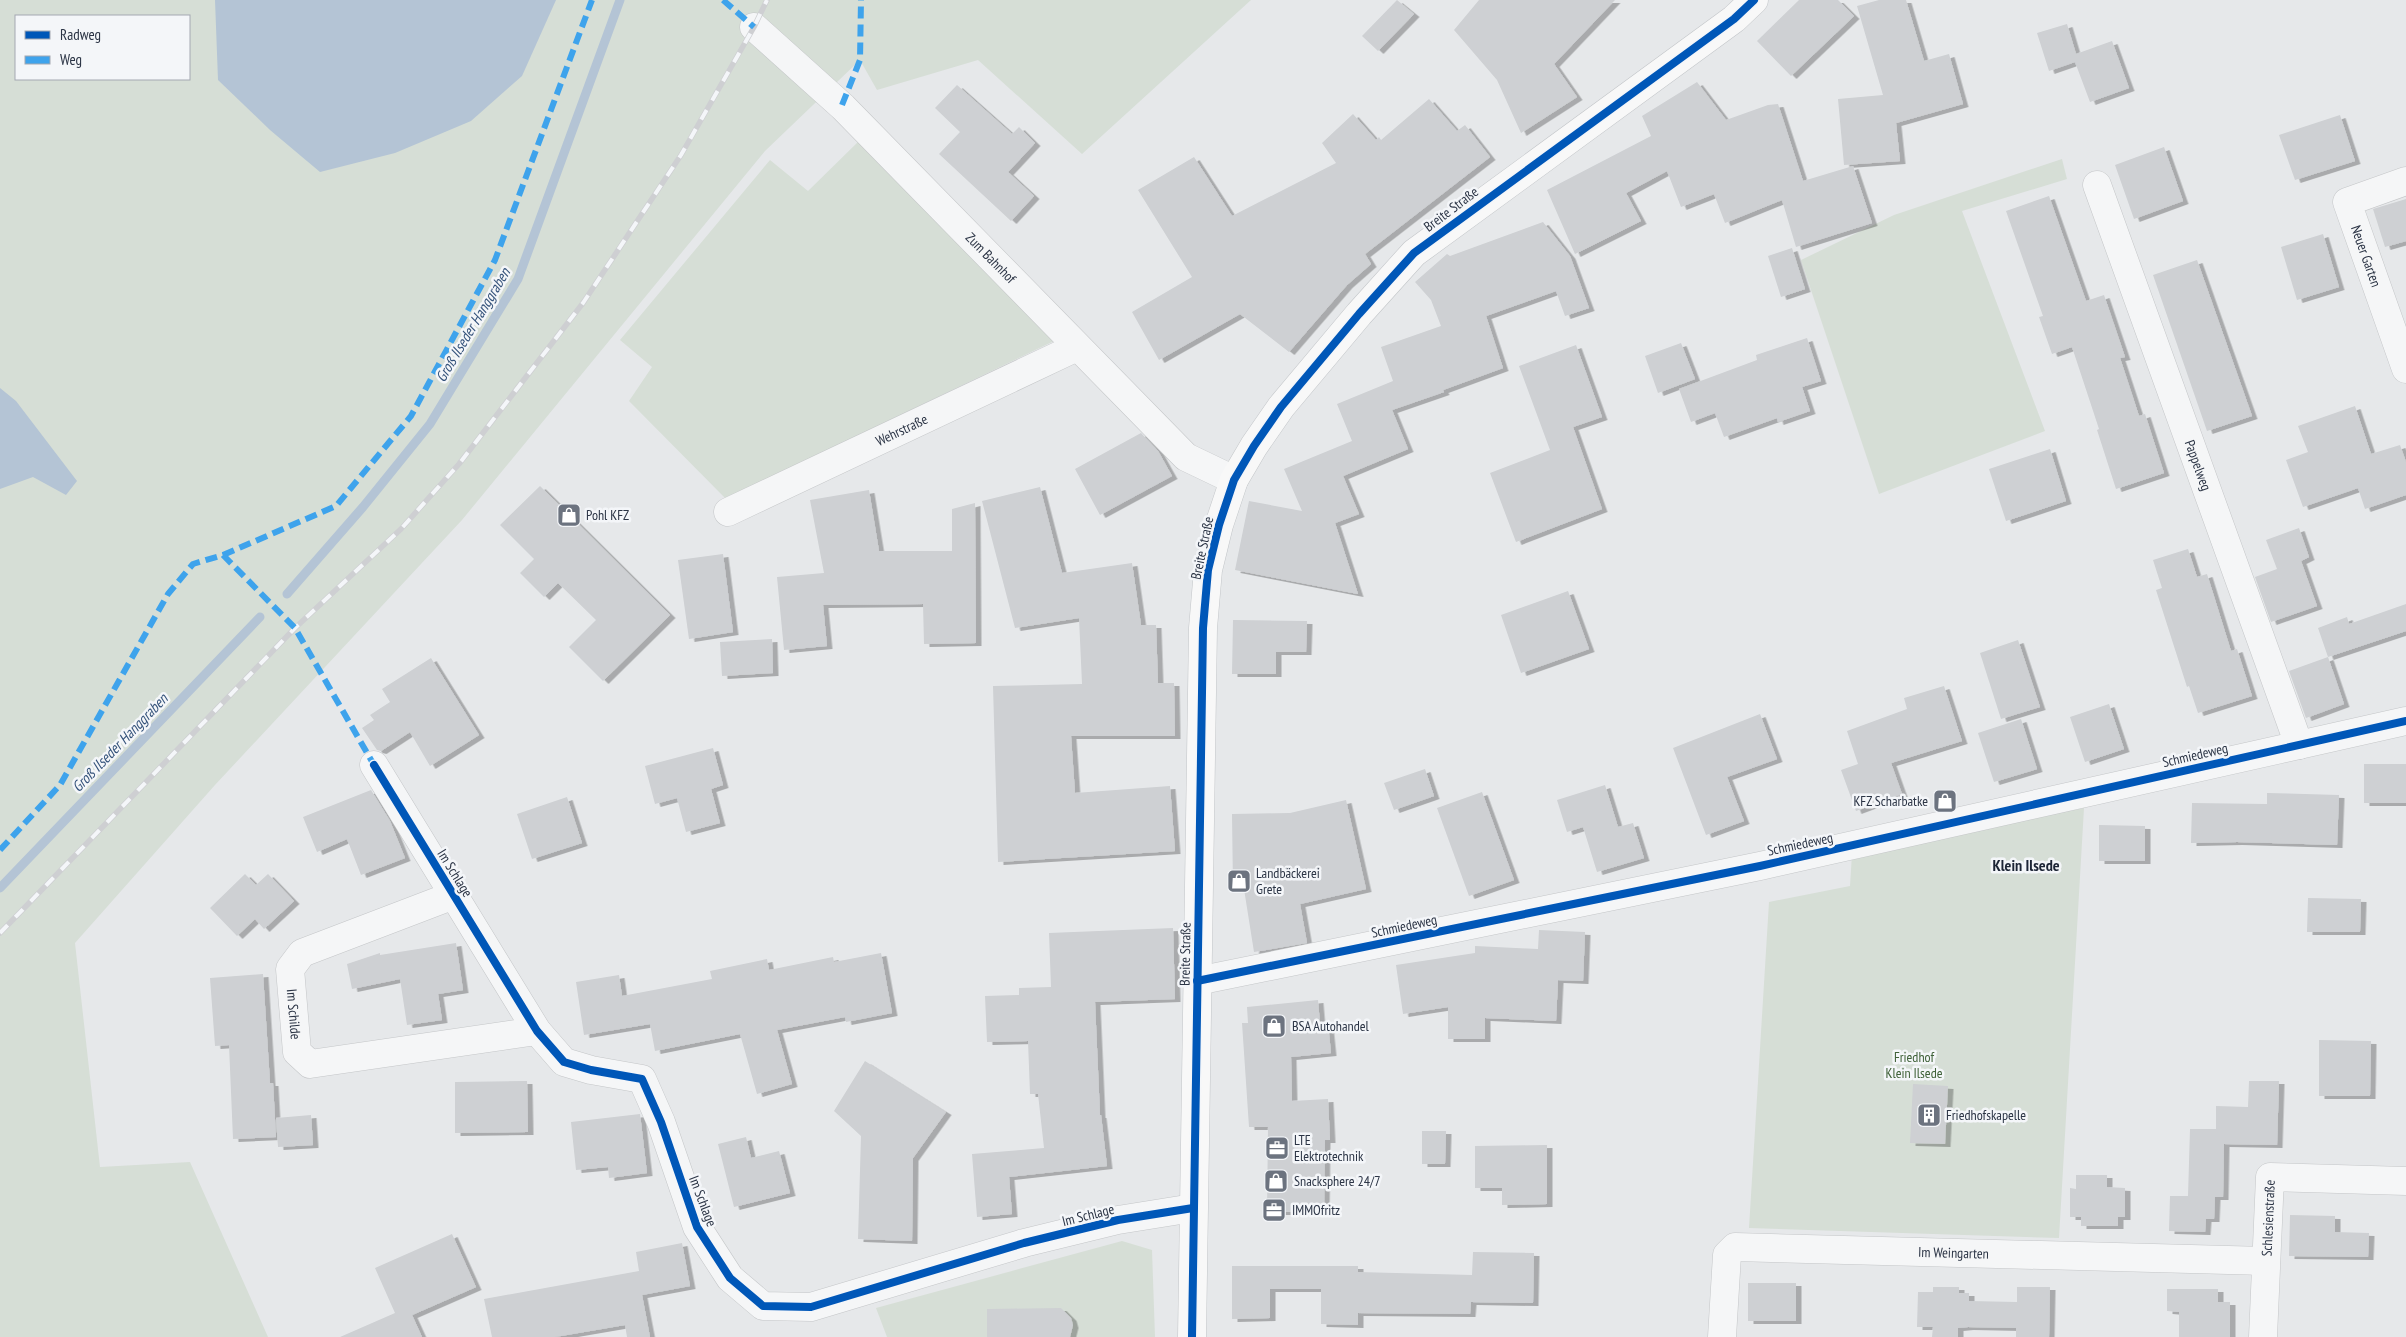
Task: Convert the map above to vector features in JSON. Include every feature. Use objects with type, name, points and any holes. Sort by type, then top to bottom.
[{"type":"main road","name":"Breite Straße","points":[[1192,1337],[1202,628],[1208,570],[1218,525],[1234,480],[1254,446],[1282,407],[1359,314],[1414,253],[1734,19],[1754,0]]},
{"type":"street","name":"Zum Bahnhof","points":[[754,27],[842,106],[1186,457],[1234,480]]},
{"type":"street","name":"Neuer Garten","points":[[2406,181],[2347,202],[2406,369]]},
{"type":"street","name":"Pappelweg","points":[[2097,185],[2299,745]]},
{"type":"street","name":"Wehrstraße","points":[[728,512],[1077,347]]},
{"type":"street","name":"Schmiedeweg","points":[[1198,981],[1741,870],[2406,721]]},
{"type":"street","name":"Im Schlage","points":[[374,765],[537,1031],[564,1062],[591,1070],[642,1079],[661,1122],[697,1227],[730,1278],[763,1306],[811,1307],[1024,1243],[1118,1220],[1193,1208]]},
{"type":"street","name":"Im Schilde","points":[[454,895],[302,953],[290,969],[297,1052],[310,1064],[537,1031]]},
{"type":"street","name":"Schlesienstraße","points":[[2263,1337],[2270,1177],[2406,1181]]},
{"type":"street","name":"Im Weingarten","points":[[1722,1337],[1726,1255],[1735,1247],[2266,1261]]},
{"type":"green space","points":[[0,0],[1251,0],[1082,154],[978,60],[877,90],[860,60],[765,151],[462,520],[215,785],[75,943],[100,1167],[190,1162],[268,1337],[0,1337]]},
{"type":"green space","points":[[860,140],[1054,341],[803,462],[728,501],[629,401],[652,367],[620,340],[770,160],[808,191]]},
{"type":"green space","points":[[2062,159],[2067,179],[1962,211],[2045,431],[1879,494],[1801,260],[1894,215]]},
{"type":"green space","name":"Friedhof Klein Ilsede","points":[[2084,808],[2059,1238],[1749,1228],[1769,902],[1850,886],[1852,854]]},
{"type":"green space","points":[[1122,1241],[1152,1250],[1155,1337],[887,1337],[876,1308]]},
{"type":"water","points":[[215,0],[556,0],[522,76],[471,121],[395,153],[320,172],[270,130],[218,80]]},
{"type":"water","points":[[0,388],[16,401],[77,481],[66,495],[33,477],[0,489]]},
{"type":"building","points":[[1397,0],[1414,14],[1378,51],[1362,36]]},
{"type":"building","points":[[1479,0],[1615,0],[1554,64],[1577,97],[1521,133],[1497,80],[1454,30]]},
{"type":"building","points":[[1799,0],[1838,0],[1854,16],[1791,76],[1757,41]]},
{"type":"building","points":[[1879,0],[1906,0],[1924,61],[1949,54],[1963,104],[1896,123],[1900,161],[1844,165],[1838,99],[1883,95],[1857,6]]},
{"type":"building","points":[[2067,24],[2076,54],[2112,41],[2129,88],[2090,102],[2075,62],[2049,71],[2037,33]]},
{"type":"building","points":[[1697,82],[1726,120],[1768,105],[1778,104],[1803,181],[1853,166],[1872,223],[1796,247],[1782,200],[1725,223],[1714,194],[1681,207],[1667,171],[1626,193],[1641,221],[1575,254],[1547,190],[1651,136],[1642,116]]},
{"type":"building","points":[[957,85],[1012,134],[1019,127],[1035,143],[1008,172],[1034,196],[1011,221],[939,154],[960,132],[935,108]]},
{"type":"building","points":[[1429,99],[1457,131],[1465,125],[1490,157],[1365,254],[1371,264],[1347,285],[1289,352],[1240,314],[1159,360],[1132,312],[1192,277],[1138,190],[1194,157],[1232,216],[1336,163],[1322,143],[1353,114],[1376,140],[1379,137],[1381,140]]},
{"type":"building","points":[[2340,115],[2355,161],[2295,180],[2279,135]]},
{"type":"building","points":[[2164,147],[2183,201],[2134,219],[2115,165]]},
{"type":"building","points":[[2049,196],[2086,301],[2104,295],[2125,357],[2120,358],[2139,416],[2145,414],[2164,473],[2116,489],[2097,430],[2099,429],[2072,347],[2052,354],[2039,317],[2043,316],[2006,211]]},
{"type":"building","points":[[2406,199],[2406,241],[2385,247],[2373,209]]},
{"type":"building","points":[[1543,222],[1570,256],[1589,308],[1565,316],[1556,291],[1486,316],[1503,368],[1443,390],[1444,392],[1392,410],[1408,449],[1343,476],[1359,514],[1335,523],[1358,594],[1235,570],[1249,501],[1302,511],[1284,469],[1352,441],[1337,404],[1393,381],[1381,347],[1441,326],[1431,300],[1415,282],[1447,254],[1450,256]]},
{"type":"building","points":[[2323,234],[2339,287],[2297,300],[2281,247]]},
{"type":"building","points":[[1792,248],[1805,289],[1781,297],[1768,256]]},
{"type":"building","points":[[2197,260],[2252,416],[2207,431],[2153,275]]},
{"type":"building","points":[[1807,338],[1821,381],[1802,387],[1810,411],[1778,422],[1777,418],[1724,437],[1715,413],[1691,422],[1679,389],[1757,360],[1756,355]]},
{"type":"building","points":[[1681,343],[1695,379],[1658,393],[1645,356]]},
{"type":"building","points":[[1576,345],[1602,417],[1573,427],[1602,509],[1516,542],[1490,473],[1550,450],[1519,366]]},
{"type":"building","points":[[2355,406],[2371,454],[2400,445],[2406,462],[2406,495],[2365,509],[2358,488],[2303,507],[2286,460],[2308,452],[2298,426]]},
{"type":"building","points":[[1141,433],[1158,451],[1172,476],[1100,515],[1075,469]]},
{"type":"building","points":[[2050,449],[2066,501],[2006,521],[1989,469]]},
{"type":"building","points":[[540,486],[670,615],[603,681],[569,647],[596,620],[558,583],[544,597],[520,573],[534,559],[500,525]]},
{"type":"building","points":[[1040,487],[1062,573],[1132,563],[1141,625],[1156,625],[1158,683],[1174,683],[1175,736],[1071,736],[1075,793],[1170,786],[1175,851],[998,862],[993,686],[1082,684],[1079,618],[1015,628],[982,501]]},
{"type":"building","points":[[869,490],[879,551],[952,551],[952,509],[975,503],[976,643],[924,644],[923,604],[823,605],[827,646],[784,650],[777,577],[824,573],[810,500]]},
{"type":"building","points":[[2299,528],[2309,557],[2301,561],[2317,606],[2271,622],[2255,577],[2277,569],[2266,540]]},
{"type":"building","points":[[2188,549],[2197,577],[2207,574],[2231,651],[2237,649],[2252,696],[2198,713],[2189,686],[2187,687],[2156,590],[2162,588],[2153,560]]},
{"type":"building","points":[[723,554],[733,632],[689,639],[678,560]]},
{"type":"building","points":[[1568,591],[1589,649],[1521,673],[1501,615]]},
{"type":"building","points":[[2406,604],[2406,631],[2328,657],[2318,628],[2347,617],[2349,624]]},
{"type":"building","points":[[1233,620],[1307,621],[1306,652],[1276,652],[1276,674],[1232,674]]},
{"type":"building","points":[[772,639],[773,673],[722,676],[720,642]]},
{"type":"building","points":[[2018,640],[2040,707],[2001,719],[1980,653]]},
{"type":"building","points":[[2328,657],[2344,704],[2306,718],[2289,671]]},
{"type":"building","points":[[431,658],[479,735],[430,766],[410,732],[381,751],[377,750],[362,728],[374,720],[370,715],[390,702],[382,689]]},
{"type":"building","points":[[1944,686],[1962,741],[1891,763],[1902,794],[1856,811],[1841,770],[1858,764],[1847,731],[1907,709],[1904,698]]},
{"type":"building","points":[[2109,704],[2124,749],[2085,762],[2070,717]]},
{"type":"building","points":[[1760,714],[1777,759],[1727,777],[1744,821],[1706,835],[1673,748]]},
{"type":"building","points":[[2021,719],[2037,769],[1994,782],[1978,733]]},
{"type":"building","points":[[713,748],[723,785],[711,789],[720,823],[686,832],[677,798],[655,804],[645,766]]},
{"type":"building","points":[[2364,764],[2406,764],[2406,803],[2364,803]]},
{"type":"building","points":[[1425,769],[1434,796],[1394,810],[1384,783]]},
{"type":"building","points":[[1605,785],[1618,827],[1633,823],[1644,858],[1597,872],[1583,827],[1567,832],[1557,800]]},
{"type":"building","points":[[371,790],[390,821],[405,858],[361,875],[347,839],[317,852],[303,817]]},
{"type":"building","points":[[1482,792],[1514,880],[1469,896],[1437,808]]},
{"type":"building","points":[[2267,793],[2339,795],[2337,845],[2237,842],[2191,843],[2192,803],[2267,804]]},
{"type":"building","points":[[567,797],[582,843],[532,859],[517,814]]},
{"type":"building","points":[[1346,800],[1366,889],[1300,904],[1307,943],[1254,952],[1244,889],[1233,889],[1232,814],[1290,813]]},
{"type":"building","points":[[2099,825],[2145,826],[2145,861],[2099,861]]},
{"type":"building","points":[[245,874],[256,885],[268,874],[294,901],[264,929],[255,919],[237,936],[210,908]]},
{"type":"building","points":[[2308,898],[2361,899],[2360,932],[2307,932]]},
{"type":"building","points":[[1173,928],[1175,999],[1095,1002],[1100,1115],[1107,1166],[1009,1177],[1012,1214],[977,1217],[972,1154],[1044,1148],[1038,1094],[1030,1094],[1028,1041],[987,1042],[985,996],[1019,995],[1019,988],[1051,987],[1049,933]]},
{"type":"building","points":[[1539,930],[1585,932],[1583,981],[1558,980],[1556,1021],[1485,1018],[1485,1039],[1448,1039],[1448,1007],[1403,1014],[1396,965],[1475,953],[1475,946],[1538,949]]},
{"type":"building","points":[[456,943],[463,990],[438,994],[442,1020],[407,1025],[400,979],[352,989],[347,964],[380,953],[380,955]]},
{"type":"building","points":[[881,953],[892,1013],[846,1022],[845,1017],[777,1030],[792,1084],[757,1094],[740,1034],[655,1051],[650,1024],[584,1035],[576,982],[619,975],[622,996],[712,979],[710,971],[767,959],[769,970],[833,957],[834,962]]},
{"type":"building","points":[[263,974],[270,1083],[273,1083],[276,1137],[233,1139],[229,1045],[215,1046],[210,978]]},
{"type":"building","points":[[1318,1000],[1320,1024],[1328,1024],[1331,1053],[1291,1057],[1292,1101],[1328,1099],[1330,1140],[1325,1140],[1324,1212],[1267,1212],[1268,1127],[1249,1127],[1242,1023],[1248,1023],[1247,1007]]},
{"type":"building","points":[[2319,1040],[2371,1041],[2370,1096],[2319,1096]]},
{"type":"building","points":[[865,1061],[946,1112],[913,1158],[912,1241],[858,1239],[861,1136],[834,1111]]},
{"type":"building","points":[[527,1081],[528,1132],[455,1133],[455,1082]]},
{"type":"building","points":[[2249,1081],[2279,1081],[2277,1145],[2224,1144],[2223,1197],[2215,1197],[2214,1219],[2206,1219],[2205,1232],[2169,1231],[2170,1196],[2188,1196],[2190,1129],[2216,1129],[2216,1106],[2248,1107]]},
{"type":"building","name":"Friedhofskapelle","points":[[1913,1084],[1948,1086],[1945,1144],[1910,1143]]},
{"type":"building","points":[[640,1114],[647,1173],[609,1178],[608,1167],[576,1170],[571,1122]]},
{"type":"building","points":[[311,1115],[313,1145],[278,1147],[276,1118]]},
{"type":"building","points":[[1422,1131],[1446,1131],[1445,1164],[1422,1164]]},
{"type":"building","points":[[746,1137],[751,1158],[779,1151],[790,1193],[734,1207],[718,1144]]},
{"type":"building","points":[[1547,1145],[1547,1204],[1502,1205],[1502,1188],[1475,1188],[1475,1146]]},
{"type":"building","points":[[2076,1175],[2107,1175],[2107,1187],[2125,1188],[2125,1217],[2118,1217],[2118,1226],[2081,1226],[2081,1217],[2070,1217],[2070,1188],[2076,1189]]},
{"type":"building","points":[[2290,1215],[2335,1216],[2335,1232],[2369,1233],[2368,1257],[2289,1256]]},
{"type":"building","points":[[452,1234],[476,1287],[412,1315],[422,1337],[340,1337],[395,1313],[375,1268]]},
{"type":"building","points":[[682,1243],[690,1286],[642,1295],[650,1337],[627,1337],[625,1325],[555,1337],[492,1337],[484,1299],[639,1271],[636,1252]]},
{"type":"building","points":[[1473,1252],[1534,1253],[1533,1303],[1471,1302],[1470,1314],[1358,1313],[1358,1325],[1321,1324],[1321,1289],[1270,1289],[1270,1318],[1232,1319],[1232,1266],[1358,1266],[1358,1272],[1472,1275]]},
{"type":"building","points":[[1748,1283],[1796,1283],[1796,1321],[1748,1321]]},
{"type":"building","points":[[1933,1287],[1959,1287],[1959,1293],[1969,1293],[1969,1301],[2017,1302],[2017,1287],[2050,1287],[2049,1337],[2016,1337],[2016,1328],[1968,1327],[1958,1328],[1958,1337],[1932,1337],[1933,1327],[1917,1327],[1918,1292],[1933,1292]]},
{"type":"building","points":[[2167,1289],[2218,1289],[2218,1302],[2230,1302],[2230,1337],[2179,1337],[2179,1312],[2167,1311]]},
{"type":"building","points":[[1061,1308],[1071,1318],[1073,1325],[1070,1337],[987,1337],[987,1309]]},
{"type":"waterway","name":"Groß Ilseder Hanggraben","points":[[287,594],[363,507],[430,424],[518,279],[620,0]]},
{"type":"waterway","name":"Groß Ilseder Hanggraben","points":[[0,888],[260,617]]},
{"type":"railway","points":[[0,933],[295,628],[401,529],[459,464],[583,303],[681,155],[754,27],[767,0]]},
{"type":"marked path","points":[[223,555],[336,506],[411,416],[495,260],[592,0]]},
{"type":"marked path","points":[[723,0],[754,27]]},
{"type":"marked path","points":[[842,105],[860,60],[861,0]]},
{"type":"marked path","points":[[0,850],[60,785],[168,594],[193,564],[223,555],[295,628],[374,765]]},
{"type":"cycle path","points":[[1192,1337],[1203,628],[1208,570],[1219,525],[1234,480],[1254,446],[1281,407],[1359,314],[1414,253],[1734,19],[1754,0]]},
{"type":"cycle path","points":[[1197,981],[1760,866],[2406,721]]},
{"type":"cycle path","points":[[374,765],[537,1031],[564,1062],[591,1070],[642,1079],[661,1122],[697,1227],[730,1278],[763,1306],[811,1307],[1024,1243],[1118,1220],[1193,1208]]},
{"type":"place","name":"Pohl KFZ","points":[[569,515]]},
{"type":"place","name":"KFZ Scharbatke","points":[[1945,801]]},
{"type":"place","name":"Landbäckerei Grete","points":[[1239,881]]},
{"type":"place","name":"BSA Autohandel","points":[[1274,1026]]},
{"type":"place","name":"Friedhofskapelle","points":[[1929,1115]]},
{"type":"place","name":"LTE Elektrotechnik","points":[[1277,1148]]},
{"type":"place","name":"Snacksphere 24/7","points":[[1276,1181]]},
{"type":"place","name":"IMMOfritz","points":[[1274,1210]]},
{"type":"district","name":"Klein Ilsede","points":[[2026,865]]}]
